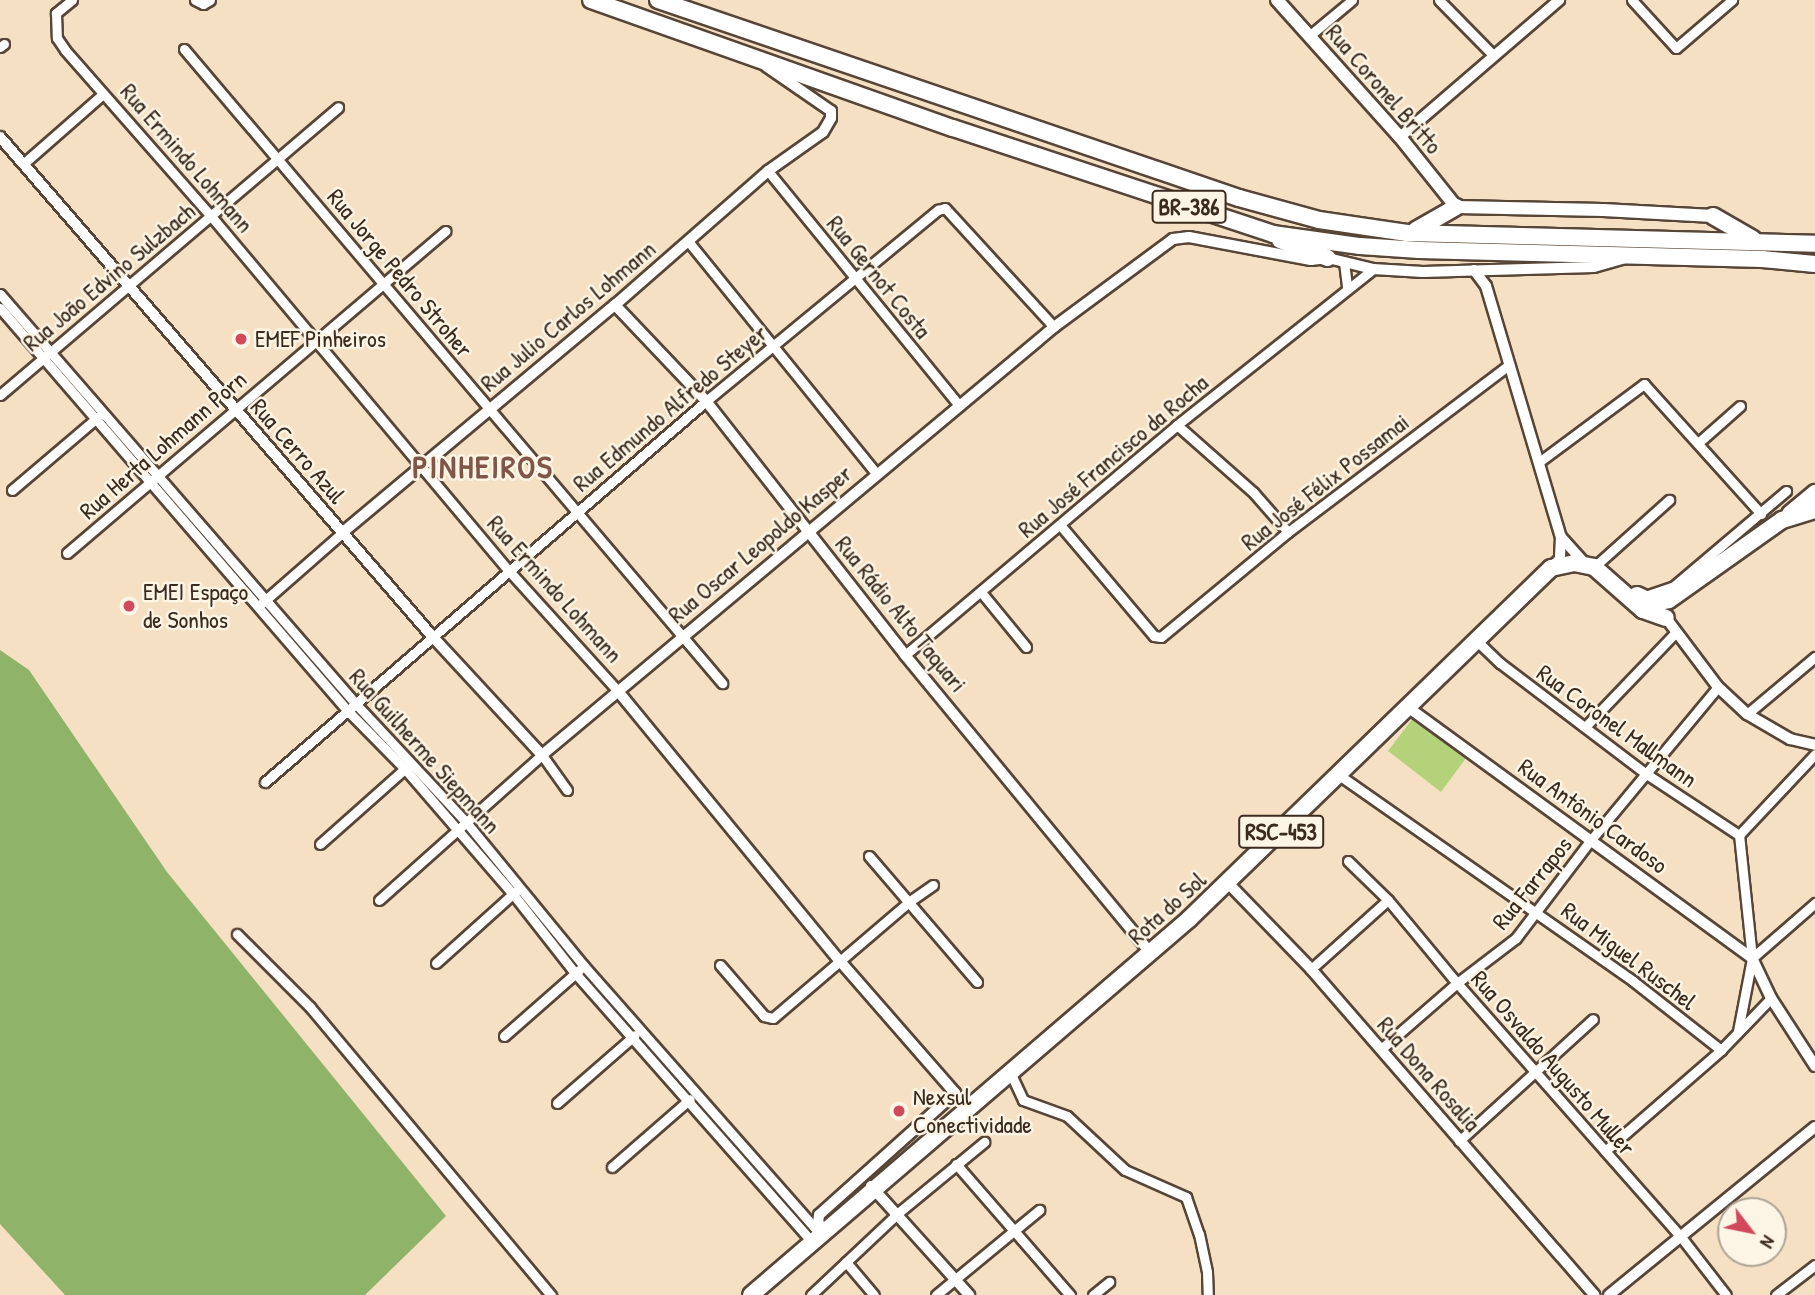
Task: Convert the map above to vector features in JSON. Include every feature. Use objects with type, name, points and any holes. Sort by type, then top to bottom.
[{"type":"highway","name":"BR-386","points":[[591,0],[759,61],[1273,234],[1360,246],[1419,250],[1762,259],[1815,264]]},
{"type":"highway","name":"BR-386","points":[[659,0],[1240,198],[1320,220],[1406,233],[1815,244]]},
{"type":"highway","points":[[1406,233],[1431,224],[1456,207]]},
{"type":"highway","points":[[1713,216],[1739,233],[1761,242]]},
{"type":"highway","points":[[1273,234],[1292,246],[1336,260]]},
{"type":"highway","points":[[1654,603],[1669,600],[1815,494]]},
{"type":"highway","points":[[1782,520],[1815,510]]},
{"type":"highway","points":[[1666,618],[1733,556]]},
{"type":"highway","points":[[1551,568],[1594,568],[1654,603],[1666,618]]},
{"type":"highway","name":"Rota do Sol","points":[[751,1295],[815,1231],[874,1189],[1151,953],[1228,883],[1551,568]]},
{"type":"highway","points":[[1594,568],[1643,610],[1666,618]]},
{"type":"highway","points":[[1666,618],[1670,606],[1700,578]]},
{"type":"main road","name":"Rua Coronel Britto","points":[[1277,0],[1399,136],[1456,207]]},
{"type":"main road","points":[[1456,207],[1603,210],[1713,216]]},
{"type":"street","name":"Rua Ermindo Lohmann","points":[[72,0],[56,13],[57,38],[211,216],[510,572],[617,690],[839,960],[955,1093]]},
{"type":"street","points":[[195,0],[203,4],[211,0]]},
{"type":"street","points":[[1310,36],[1352,0]]},
{"type":"street","points":[[1439,0],[1494,56]]},
{"type":"street","points":[[1399,136],[1559,0]]},
{"type":"street","points":[[1632,0],[1676,48],[1732,0]]},
{"type":"street","name":"Rua Jorge Pedro Stroher","points":[[184,49],[578,510],[722,683]]},
{"type":"street","name":"Rua Julio Carlos Lohmann","points":[[262,603],[421,466],[615,305],[768,171],[823,132],[831,118],[831,111],[759,61]]},
{"type":"street","points":[[23,164],[103,94]]},
{"type":"street","name":"Rua João Edvino Sulzbach","points":[[0,395],[338,107]]},
{"type":"street","name":"Rua Cerro Azul","points":[[0,136],[432,636],[542,755],[567,790]]},
{"type":"street","name":"Rua Gernot Costa","points":[[768,171],[960,406]]},
{"type":"street","name":"Rua Edmundo Alfredo Steyer","points":[[265,782],[706,401],[938,210],[946,208],[1054,327]]},
{"type":"street","name":"Rua Herta Lohmann Porn","points":[[67,553],[445,231]]},
{"type":"street","name":"Rua Oscar Leopoldo Kasper","points":[[379,900],[617,690],[1054,327],[1166,243],[1180,236],[1311,260],[1336,260]]},
{"type":"street","points":[[688,241],[877,474]]},
{"type":"street","points":[[1336,260],[1373,269],[1423,272],[1594,267],[1628,257]]},
{"type":"street","points":[[1336,260],[1348,287]]},
{"type":"street","name":"Rua José Francisco da Rocha","points":[[905,655],[1061,526],[1177,425],[1373,269]]},
{"type":"street","points":[[1486,286],[1490,269]]},
{"type":"street","points":[[1474,270],[1486,286],[1561,537],[1560,559],[1551,568]]},
{"type":"street","name":"Rua Guilherme Siepmann","points":[[0,294],[47,355]]},
{"type":"street","name":"Rua Rádio Alto Taquari","points":[[615,305],[706,401],[905,655],[1151,953]]},
{"type":"street","name":"Rua Guilherme Siepmann","points":[[0,308],[47,355],[100,415],[351,706],[466,822],[584,966],[815,1231]]},
{"type":"street","name":"Rua José Félix Possamai","points":[[1061,526],[1154,636],[1161,637],[1289,532],[1509,365]]},
{"type":"street","points":[[1539,462],[1644,384],[1761,514]]},
{"type":"street","points":[[1698,443],[1740,406]]},
{"type":"street","points":[[12,489],[100,415]]},
{"type":"street","points":[[1177,425],[1253,492],[1289,532]]},
{"type":"street","points":[[1636,594],[1657,595],[1674,586],[1786,491]]},
{"type":"street","points":[[1561,537],[1594,568],[1669,500]]},
{"type":"street","points":[[981,592],[1026,648]]},
{"type":"street","points":[[1666,618],[1718,687],[1747,715],[1790,739],[1815,745]]},
{"type":"street","points":[[1585,727],[1675,633]]},
{"type":"street","name":"Rua Coronel Mallmann","points":[[1477,642],[1645,773],[1739,835]]},
{"type":"street","points":[[1747,715],[1815,657]]},
{"type":"street","name":"Rua Farrapos","points":[[1381,1049],[1457,984],[1516,939],[1590,841],[1718,687]]},
{"type":"street","name":"Rua Antônio Cardoso","points":[[1409,708],[1752,958]]},
{"type":"street","points":[[1738,1031],[1752,958],[1739,835],[1815,754]]},
{"type":"street","points":[[320,844],[408,766]]},
{"type":"street","name":"Rua Guilherme Siepmann","points":[[408,766],[575,974],[688,1101],[815,1231]]},
{"type":"street","name":"Rua Miguel Ruschel","points":[[1339,775],[1536,911],[1633,981],[1721,1050]]},
{"type":"street","points":[[869,856],[977,982]]},
{"type":"street","name":"Rua Osvaldo Augusto Muller","points":[[1348,861],[1388,900],[1457,984],[1681,1237],[1726,1295]]},
{"type":"street","name":"Rua Dona Rosalia","points":[[1228,883],[1311,969],[1594,1295]]},
{"type":"street","points":[[720,965],[764,1016],[773,1018],[839,960],[933,885]]},
{"type":"street","points":[[436,963],[520,887]]},
{"type":"street","points":[[1311,969],[1388,900]]},
{"type":"street","points":[[1752,958],[1815,904]]},
{"type":"street","points":[[542,933],[552,925]]},
{"type":"street","points":[[237,934],[310,1007],[551,1295]]},
{"type":"street","points":[[1752,958],[1770,998],[1815,1066]]},
{"type":"street","points":[[504,1036],[584,966]]},
{"type":"street","points":[[1605,1151],[1721,1050],[1770,998]]},
{"type":"street","points":[[1459,1141],[1592,1019]]},
{"type":"street","points":[[557,1103],[641,1030]]},
{"type":"street","points":[[1010,1072],[1023,1100],[1067,1116],[1125,1170],[1186,1197],[1199,1234],[1207,1272],[1208,1295]]},
{"type":"street","points":[[612,1167],[696,1093]]},
{"type":"street","points":[[815,1231],[862,1177],[955,1093],[980,1098]]},
{"type":"street","points":[[1609,1295],[1815,1127]]},
{"type":"street","points":[[811,1295],[898,1213],[984,1142]]},
{"type":"street","points":[[956,1164],[1070,1295]]},
{"type":"street","points":[[862,1177],[898,1213],[969,1295]]},
{"type":"street","points":[[936,1295],[1039,1210]]},
{"type":"street","points":[[846,1262],[874,1295]]},
{"type":"street","points":[[1776,1295],[1815,1265]]},
{"type":"street","points":[[1093,1295],[1109,1282]]},
{"type":"green space","points":[[0,650],[29,670],[167,872],[446,1216],[365,1295],[65,1295],[0,1224]]},
{"type":"green space","points":[[1413,718],[1466,758],[1441,792],[1388,751]]},
{"type":"place","name":"EMEF Pinheiros","points":[[241,339]]},
{"type":"place","name":"EMEI Espaço de Sonhos","points":[[129,606]]},
{"type":"place","name":"Nexsul Conectividade","points":[[899,1111]]},
{"type":"district","name":"PINHEIROS","points":[[483,467]]}]
